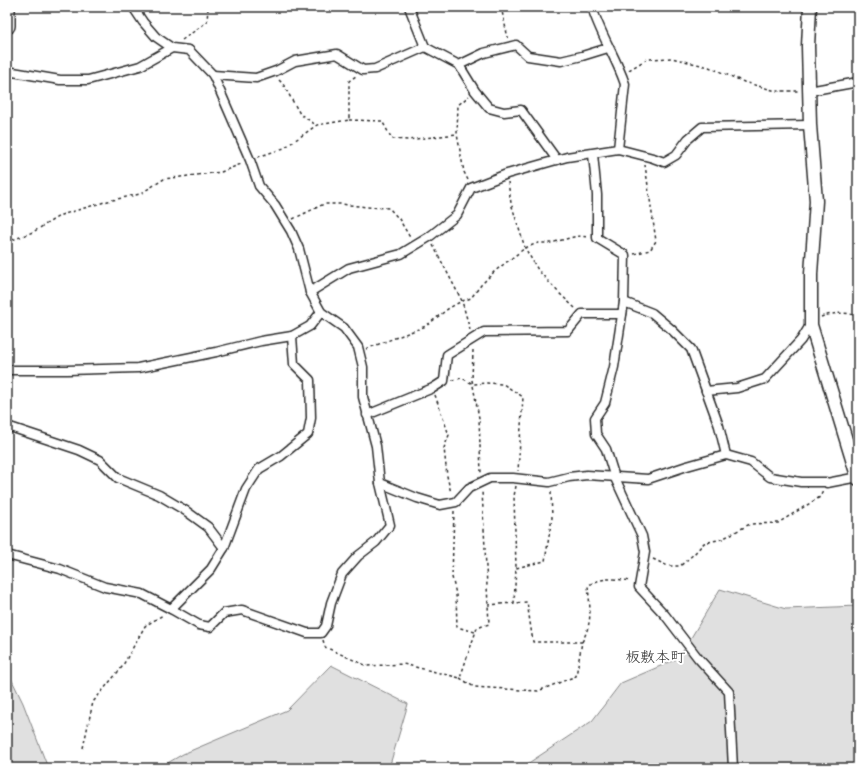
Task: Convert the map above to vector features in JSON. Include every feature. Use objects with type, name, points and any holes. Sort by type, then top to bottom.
[{"type":"highway","points":[[7,7],[7,26]]},
{"type":"street","points":[[7,555],[60,569],[105,587],[142,594],[198,625],[210,627],[224,613],[242,610],[307,633],[321,633],[326,626],[331,603],[342,574],[358,556],[376,542],[390,525],[380,482],[376,446],[363,397],[363,367],[358,347],[344,328],[321,312],[310,292],[299,249],[286,222],[259,186],[250,160],[213,75],[189,50],[172,48],[156,37],[133,7]]},
{"type":"street","points":[[409,7],[424,47],[459,65],[475,91],[489,108],[504,112],[521,110],[557,160]]},
{"type":"street","points":[[592,7],[608,48],[622,74],[625,84],[618,149]]},
{"type":"street","points":[[380,482],[417,498],[440,505],[456,502],[469,488],[490,478],[517,478],[550,482],[569,477],[587,475],[648,479],[687,466],[726,456],[751,462],[770,477],[801,482],[828,483],[858,477],[811,325],[811,274],[816,201],[810,125],[808,46],[810,7]]},
{"type":"street","points":[[459,65],[484,53],[516,44],[528,56],[561,61],[608,48]]},
{"type":"street","points":[[213,75],[256,78],[272,73],[295,62],[337,54],[363,70],[375,69],[424,47]]},
{"type":"street","points":[[7,71],[60,80],[88,80],[140,66],[172,48]]},
{"type":"street","points":[[809,91],[858,82]]},
{"type":"street","points":[[310,292],[349,268],[401,254],[415,246],[457,215],[471,188],[507,174],[557,160],[618,149],[644,155],[664,162],[676,155],[688,139],[702,128],[810,125]]},
{"type":"street","points":[[593,154],[597,195],[598,238],[625,255],[624,302],[614,367],[605,402],[595,418],[596,434],[606,449],[615,478],[642,536],[644,554],[639,587],[665,615],[698,658],[728,692],[733,768]]},
{"type":"street","points":[[624,302],[652,313],[691,349],[719,426],[726,456]]},
{"type":"street","points":[[7,370],[138,368],[261,341],[292,336],[310,326],[321,312]]},
{"type":"street","points":[[367,415],[433,388],[444,381],[447,355],[484,332],[568,331],[582,314],[622,314]]},
{"type":"street","points":[[706,391],[737,388],[765,379],[801,340],[812,322]]},
{"type":"street","points":[[171,609],[211,569],[224,548],[246,489],[259,469],[282,456],[308,434],[311,418],[310,380],[294,364],[292,336]]},
{"type":"street","points":[[7,426],[79,450],[100,460],[118,478],[159,495],[186,511],[208,527],[224,548]]},
{"type":"path","points":[[172,48],[207,22],[208,7]]},
{"type":"path","points":[[501,7],[510,46]]},
{"type":"path","points":[[622,74],[647,59],[672,58],[709,67],[744,82],[776,91],[809,91]]},
{"type":"path","points":[[348,120],[349,82],[363,70]]},
{"type":"path","points":[[272,73],[283,84],[300,114],[316,126]]},
{"type":"path","points":[[471,188],[464,172],[457,134],[458,105],[475,91]]},
{"type":"path","points":[[7,242],[33,232],[61,215],[108,201],[140,194],[164,179],[221,172],[284,148],[316,126],[348,120],[382,121],[392,138],[408,140],[457,134]]},
{"type":"path","points":[[625,255],[650,250],[656,241],[644,155]]},
{"type":"path","points":[[507,174],[511,203],[525,248],[538,270],[558,292],[582,314]]},
{"type":"path","points":[[286,222],[324,204],[389,208],[399,219],[415,246]]},
{"type":"path","points":[[359,351],[426,326],[449,308],[471,298],[495,271],[525,248],[538,243],[551,243],[577,236],[598,238]]},
{"type":"path","points":[[812,322],[829,314],[840,313],[855,315],[858,317]]},
{"type":"path","points":[[444,381],[462,378],[473,384],[503,384],[522,397],[517,478],[514,496],[516,568],[514,603]]},
{"type":"path","points":[[433,388],[449,436],[444,448],[447,476],[454,503],[452,577],[456,594],[457,627],[475,632]]},
{"type":"path","points":[[516,568],[545,561],[552,518],[550,482]]},
{"type":"path","points":[[644,554],[668,566],[680,566],[704,543],[722,539],[750,524],[778,523],[820,497],[828,483]]},
{"type":"path","points":[[460,678],[474,686],[538,691],[576,676],[582,642],[588,630],[591,613],[588,586],[595,580],[614,579],[639,583]]},
{"type":"path","points":[[488,605],[527,602],[533,642],[582,642]]},
{"type":"path","points":[[84,748],[93,702],[122,667],[145,626],[171,609]]},
{"type":"shaded area","points":[[720,589],[786,609],[858,606],[858,768],[521,768],[592,721],[621,683],[679,658]]},
{"type":"shaded area","points":[[331,665],[408,704],[389,768],[159,768],[183,754],[287,710]]},
{"type":"shaded area","points":[[7,670],[23,703],[48,768],[7,768]]},
{"type":"district","name":"板敷本町","points":[[655,657]]}]
